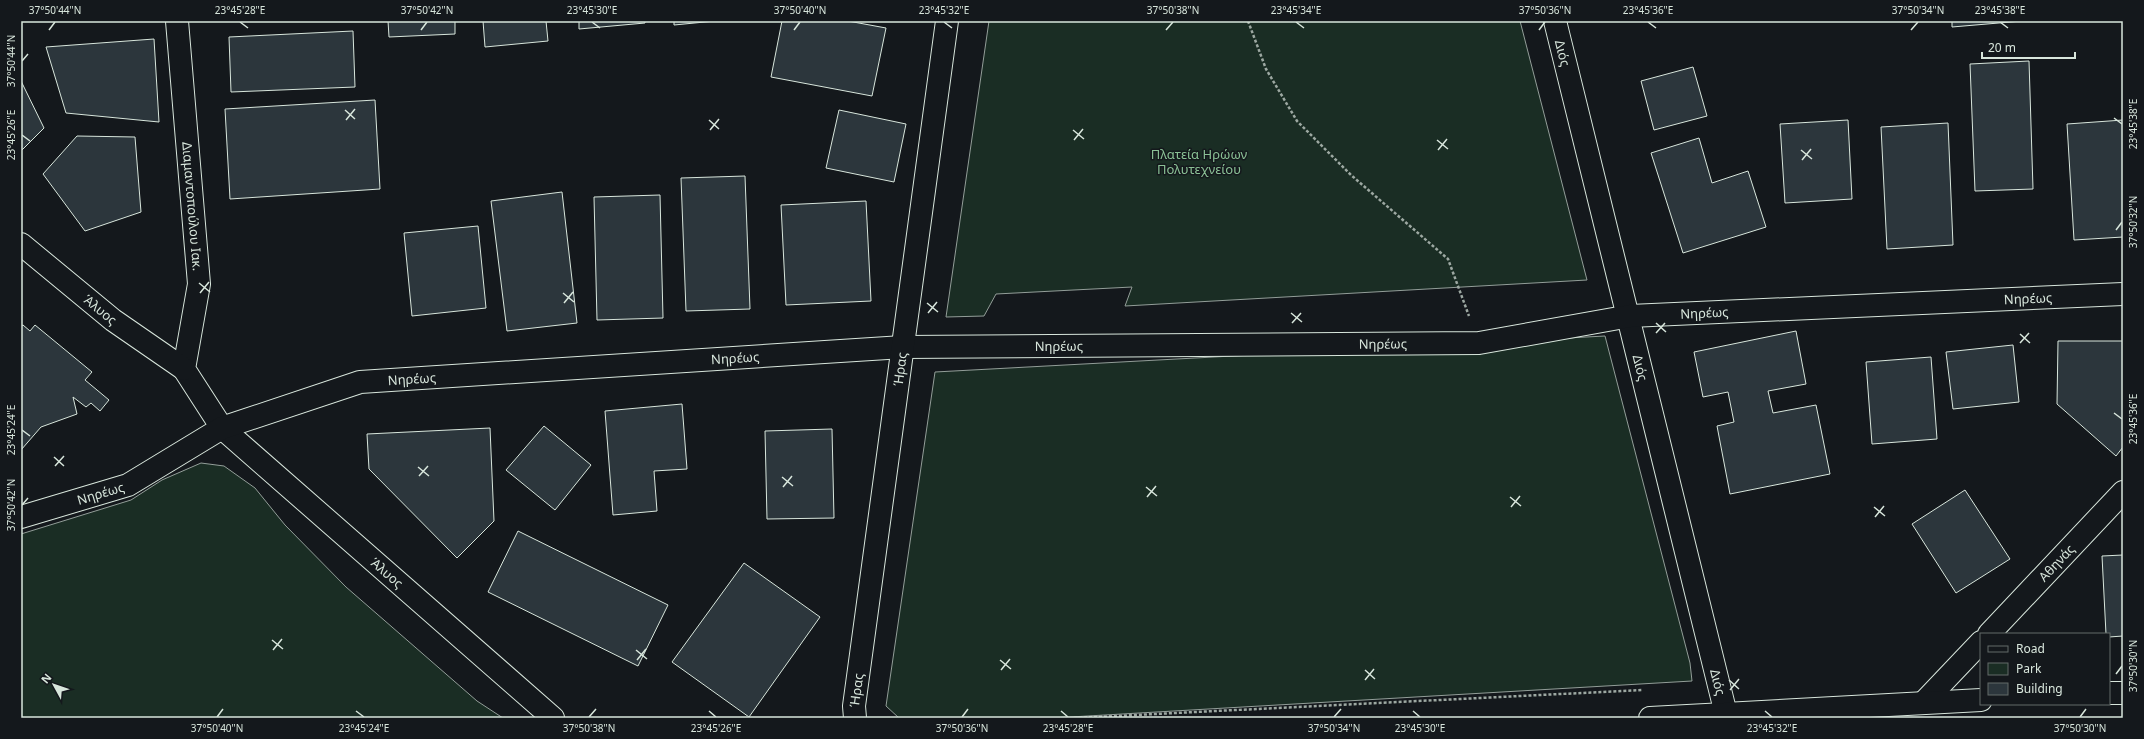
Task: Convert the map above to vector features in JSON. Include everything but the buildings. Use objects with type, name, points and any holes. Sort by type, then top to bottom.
[{"type":"main road","name":"Διαμαντοπούλου Ιακ.","points":[[176,21],[199,284],[184,369]]},
{"type":"main road","name":"Ήρας","points":[[855,718],[854,706],[947,21]]},
{"type":"main road","name":"Διός","points":[[1555,21],[1630,316],[1725,716]]},
{"type":"main road","name":"Άλυος","points":[[21,244],[113,320],[184,369]]},
{"type":"main road","name":"Νηρέως","points":[[21,517],[128,485],[222,428],[360,382],[903,347],[1479,342],[1630,316],[2123,294]]},
{"type":"main road","points":[[184,369],[222,428]]},
{"type":"main road","name":"Άλυος","points":[[222,428],[553,718]]},
{"type":"main road","name":"Αθηνάς","points":[[1990,633],[2123,492]]},
{"type":"main road","points":[[1923,704],[1980,643]]},
{"type":"main road","points":[[2110,693],[2123,693]]},
{"type":"main road","points":[[1650,718],[1725,716],[1980,700]]},
{"type":"path","points":[[1248,21],[1266,69],[1297,121],[1351,174],[1448,259],[1479,342]]},
{"type":"path","points":[[1074,718],[1647,690]]},
{"type":"green space","name":"Πλατεία Ηρώων Πολυτεχνείου","points":[[989,21],[1520,21],[1587,280],[1125,306],[1132,287],[996,294],[984,316],[946,317]]},
{"type":"green space","points":[[1605,336],[1690,663],[1692,681],[1053,718],[899,718],[886,706],[935,372]]},
{"type":"green space","points":[[201,463],[224,466],[255,488],[285,525],[346,587],[477,701],[503,718],[21,718],[21,534],[131,500],[162,480]]}]
